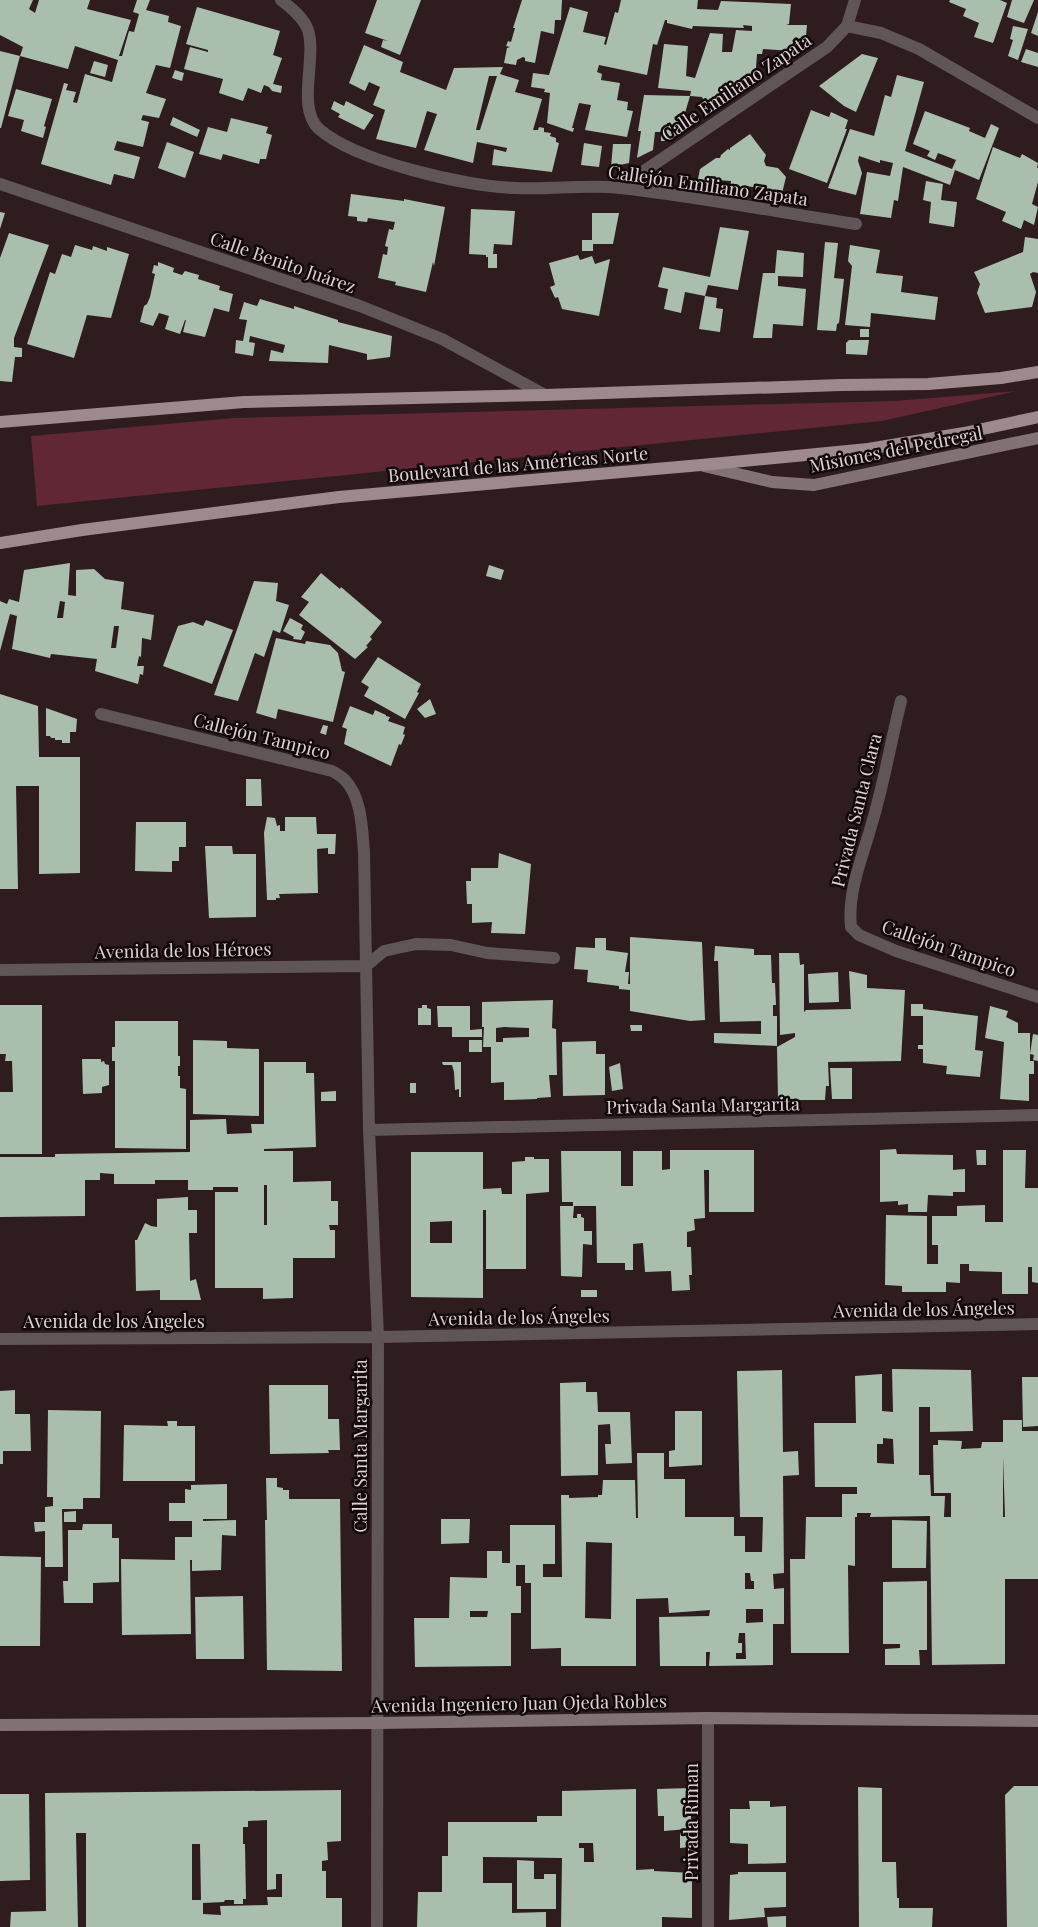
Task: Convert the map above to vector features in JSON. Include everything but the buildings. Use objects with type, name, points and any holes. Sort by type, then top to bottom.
[{"type":"main road","points":[[0,422],[244,402],[544,395],[841,384],[928,384],[1001,378],[1038,372]]},
{"type":"main road","name":"Boulevard de las Américas Norte","points":[[0,543],[82,530],[339,497],[702,465],[868,448],[964,433],[1038,417]]},
{"type":"main road","name":"Misiones del Pedregal","points":[[702,465],[772,482],[814,485],[1038,438]]},
{"type":"main road","name":"Avenida Ingeniero Juan Ojeda Robles","points":[[0,1725],[378,1723],[708,1718],[1038,1721]]},
{"type":"street","name":"Callejón Emiliano Zapata","points":[[280,0],[297,13],[308,30],[310,53],[309,107],[311,119],[320,129],[338,141],[374,158],[457,181],[515,188],[619,188],[856,224]]},
{"type":"street","points":[[855,0],[848,26],[882,33],[919,49],[1038,118]]},
{"type":"street","name":"Calle Emiliano Zapata","points":[[619,188],[827,46],[848,26]]},
{"type":"street","name":"Calle Benito Juárez","points":[[0,184],[360,306],[442,340],[544,395]]},
{"type":"street","name":"Privada Santa Clara","points":[[851,927],[850,917],[857,873],[872,822],[901,701]]},
{"type":"street","name":"Callejón Tampico","points":[[101,714],[332,771],[345,780],[354,795],[360,814],[364,852],[366,966]]},
{"type":"street","name":"Callejón Tampico","points":[[851,927],[859,935],[896,951],[1038,997]]},
{"type":"street","points":[[366,966],[384,951],[416,944],[451,944],[487,953],[554,958]]},
{"type":"street","name":"Avenida de los Héroes","points":[[0,970],[366,966]]},
{"type":"street","name":"Calle Santa Margarita","points":[[366,966],[369,1130],[378,1337],[377,1927]]},
{"type":"street","name":"Privada Santa Margarita","points":[[369,1130],[1038,1115]]},
{"type":"street","name":"Avenida de los Ángeles","points":[[0,1339],[378,1337],[1038,1324]]},
{"type":"street","name":"Privada Riman","points":[[708,1718],[708,1927]]},
{"type":"shaded area","points":[[1017,391],[882,421],[37,506],[31,436],[234,418],[895,401]]}]
